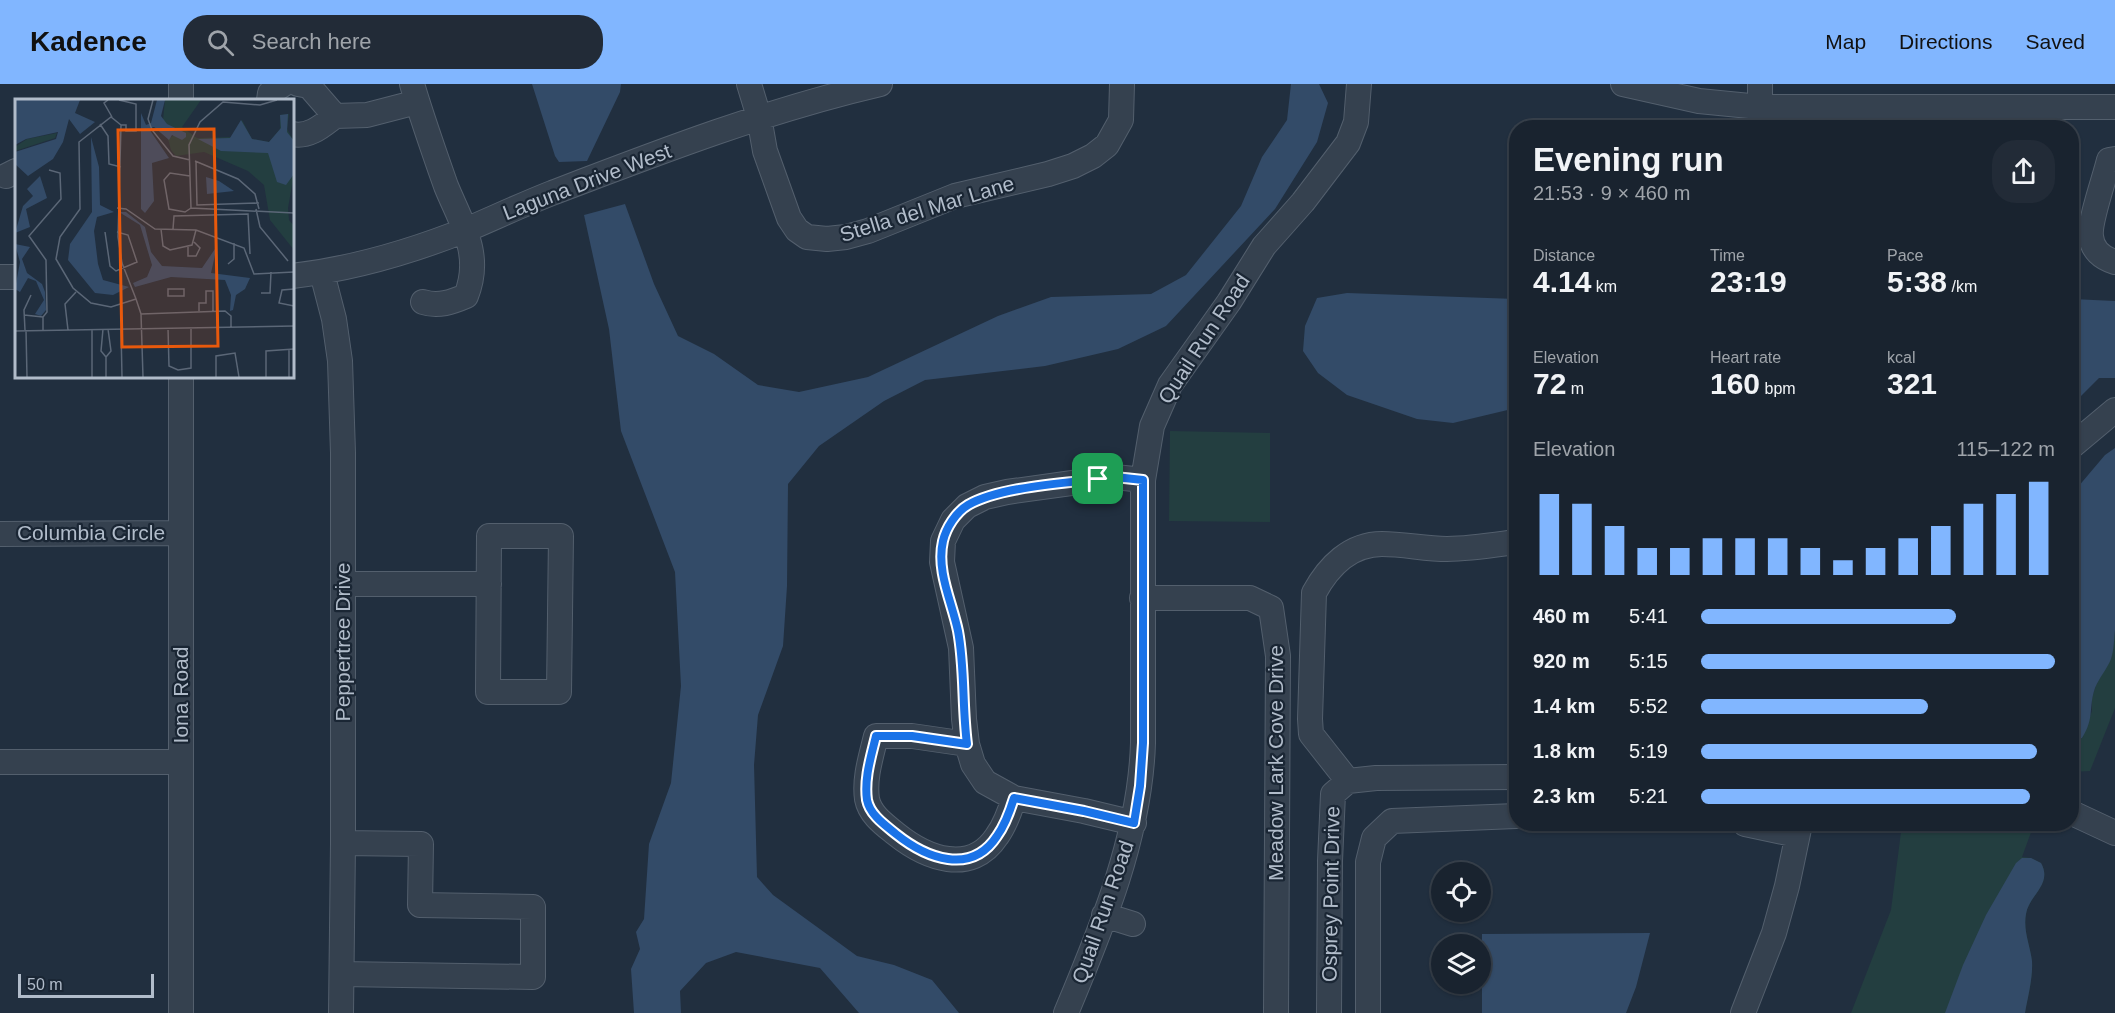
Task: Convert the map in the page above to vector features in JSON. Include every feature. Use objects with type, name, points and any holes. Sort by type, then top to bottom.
[{"type":"street","points":[[269,99],[270,93],[284,84]]},
{"type":"street","points":[[298,84],[309,86],[335,116]]},
{"type":"street","name":"Stella del Mar Lane","points":[[748,84],[759,117],[765,151],[789,218],[797,230],[807,237],[827,239],[868,231],[955,196],[1048,174],[1073,166],[1093,156],[1107,145],[1121,120],[1122,84]]},
{"type":"street","name":"Laguna Drive West","points":[[294,276],[322,273],[393,254],[466,229],[550,194],[759,117],[817,99],[880,84]]},
{"type":"street","name":"Quail Run Road","points":[[1066,1013],[1104,915],[1134,823],[1142,765],[1143,480],[1152,426],[1170,384],[1229,302],[1264,246],[1304,202],[1348,143],[1356,122],[1359,84]]},
{"type":"street","points":[[1623,84],[1699,101],[1760,96],[2115,107]]},
{"type":"street","points":[[294,134],[317,130],[335,116],[367,115],[414,93],[447,188],[466,229],[472,261],[471,284],[466,296],[450,303],[423,302]]},
{"type":"street","points":[[2115,159],[2109,160],[2091,235],[2096,250],[2104,259],[2115,262]]},
{"type":"street","name":"Peppertree Drive","points":[[322,273],[340,361],[343,453],[341,1013]]},
{"type":"street","name":"Iona Road","points":[[181,378],[181,1013]]},
{"type":"street","points":[[2079,440],[2115,410]]},
{"type":"street","points":[[1134,823],[1014,798],[985,783],[973,764],[967,744],[961,648],[942,562],[943,541],[953,519],[967,506],[985,497],[1115,477],[1143,480]]},
{"type":"street","name":"Columbia Circle","points":[[0,534],[181,533]]},
{"type":"street","points":[[489,536],[561,536],[559,692],[488,692],[489,584],[489,536]]},
{"type":"street","name":"Osprey Point Drive","points":[[1348,781],[1311,734],[1314,592],[1324,574],[1339,560],[1358,548],[1381,544],[1449,549],[1509,543]]},
{"type":"street","points":[[343,584],[489,584]]},
{"type":"street","name":"Meadow Lark Cove Drive","points":[[1142,598],[1250,598],[1271,608],[1278,656],[1276,1013]]},
{"type":"street","points":[[967,744],[912,736],[876,736],[866,778],[867,802],[878,819],[913,847],[936,858],[957,860],[978,854],[996,838],[1008,817],[1014,798]]},
{"type":"street","points":[[0,762],[182,762]]},
{"type":"street","name":"Osprey Point Drive","points":[[1329,1013],[1333,794],[1348,781],[1376,778],[1509,777]]},
{"type":"street","points":[[1368,1013],[1368,862],[1374,838],[1392,821],[1509,816]]},
{"type":"street","points":[[2079,816],[2115,833]]},
{"type":"street","points":[[1743,1013],[1774,933],[1787,886],[1798,831]]},
{"type":"street","points":[[342,974],[533,977],[533,907],[420,905],[421,844],[343,843]]},
{"type":"street","points":[[1104,915],[1133,924]]},
{"type":"green space","points":[[1170,431],[1270,433],[1270,522],[1169,521]]},
{"type":"green space","points":[[2115,630],[2115,708],[2090,771],[2079,772],[2079,739],[2082,738],[2092,711],[2092,698],[2096,685],[2111,658]]},
{"type":"green space","points":[[1901,831],[2031,831],[2022,857],[2041,863],[2044,877],[2028,907],[2025,920],[2032,968],[2025,1013],[1851,1013],[1891,910]]},
{"type":"water","points":[[532,84],[621,84],[620,92],[587,161],[559,162],[555,156]]},
{"type":"water","points":[[1291,84],[1319,84],[1328,103],[1317,142],[1275,209],[1166,326],[1118,349],[1045,366],[925,380],[884,401],[819,446],[788,484],[787,586],[783,646],[758,715],[754,765],[757,877],[773,895],[857,956],[894,965],[932,980],[959,1013],[859,1013],[820,968],[736,952],[706,963],[680,991],[681,1013],[634,1013],[631,969],[640,949],[636,932],[644,919],[649,844],[671,783],[681,686],[675,572],[621,431],[609,329],[584,215],[625,204],[654,284],[678,336],[714,354],[758,385],[799,392],[868,377],[998,316],[1051,297],[1151,294],[1186,275],[1241,206],[1262,157],[1287,120]]},
{"type":"water","points":[[1347,293],[1509,299],[1509,410],[1453,423],[1417,419],[1347,395],[1318,373],[1303,351],[1305,326],[1317,298]]},
{"type":"water","points":[[2079,299],[2115,301],[2115,378],[2099,378],[2079,398]]},
{"type":"water","points":[[2115,448],[2115,630],[2112,656],[2095,688],[2086,731],[2079,739],[2079,486],[2105,455]]},
{"type":"water","points":[[2022,858],[2031,858],[2041,863],[2044,870],[2042,883],[2028,907],[2025,920],[2032,967],[2025,1013],[1945,1013],[1963,965],[1986,915],[2016,863]]},
{"type":"water","points":[[1650,933],[1636,987],[1626,1013],[1482,1013],[1482,994],[1491,994],[1491,934],[1482,934]]},
{"type":"route","points":[[1115,477],[1143,480],[1143,743],[1140,786],[1134,823],[1014,798],[1008,817],[996,838],[978,854],[957,860],[936,858],[913,847],[878,819],[867,802],[866,778],[876,736],[912,736],[967,744],[961,648],[945,585],[942,562],[943,541],[953,519],[967,506],[985,497],[1098,479],[1115,477]]}]
